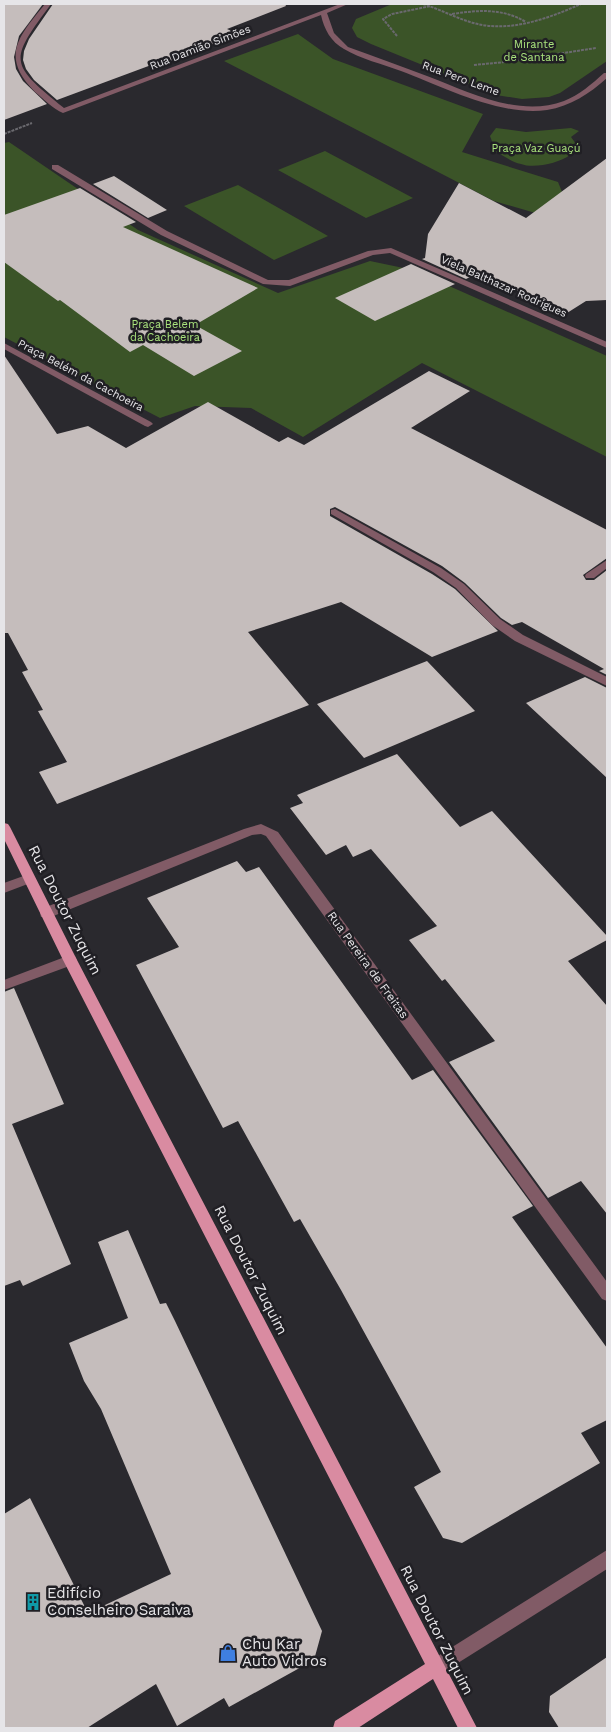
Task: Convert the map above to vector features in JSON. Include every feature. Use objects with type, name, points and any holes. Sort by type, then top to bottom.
[{"type":"main road","name":"Rua Doutor Zuquim","points":[[4,827],[70,960],[468,1728]]},
{"type":"main road","points":[[342,1728],[436,1667]]},
{"type":"street","name":"Rua Damião Simões","points":[[48,4],[25,28],[14,48],[14,64],[22,78],[63,111],[345,4]]},
{"type":"street","name":"Rua Pero Leme","points":[[324,13],[326,26],[333,38],[346,48],[488,101],[518,108],[539,109],[561,105],[576,99],[607,75]]},
{"type":"street","name":"Viela Balthazar Rodrigues","points":[[55,167],[164,234],[266,282],[290,283],[371,253],[391,250],[607,344]]},
{"type":"street","name":"Praça Belém da Cachoeira","points":[[4,346],[148,424]]},
{"type":"street","points":[[335,512],[437,570],[460,586],[496,622],[518,638],[607,682]]},
{"type":"street","points":[[590,576],[607,563]]},
{"type":"street","name":"Rua Pereira de Freitas","points":[[46,913],[258,828],[268,830],[280,843],[607,1294]]},
{"type":"street","points":[[4,888],[29,879]]},
{"type":"street","points":[[4,985],[70,960]]},
{"type":"street","points":[[436,1667],[607,1559]]},
{"type":"path","points":[[423,4],[476,24],[489,26],[526,22],[580,4]]},
{"type":"path","points":[[398,37],[383,18],[392,14],[431,6]]},
{"type":"path","points":[[452,14],[492,10],[509,13],[526,22]]},
{"type":"path","points":[[474,65],[503,64],[574,50],[598,48]]},
{"type":"green space","name":"Mirante de Santana","points":[[392,4],[607,4],[607,61],[560,93],[549,97],[522,99],[496,95],[357,37],[352,28],[356,19]]},
{"type":"green space","points":[[298,34],[333,59],[483,114],[462,152],[558,182],[571,214],[556,219],[494,201],[224,61]]},
{"type":"green space","name":"Praça Vaz Guaçú","points":[[496,128],[526,132],[571,128],[579,131],[571,137],[576,144],[570,149],[570,155],[553,163],[533,166],[518,163],[496,152],[490,136]]},
{"type":"green space","name":"Praça Belem da Cachoeira","points":[[9,142],[138,230],[278,293],[370,261],[413,270],[607,356],[607,457],[422,363],[303,437],[251,408],[195,406],[160,418],[4,337],[4,143]]},
{"type":"green space","points":[[325,151],[413,198],[366,218],[278,170]]},
{"type":"green space","points":[[238,185],[328,236],[274,260],[184,206]]},
{"type":"building","points":[[4,4],[43,4],[19,36],[14,57],[16,69],[23,81],[47,104],[4,120]]},
{"type":"building","points":[[53,4],[285,4],[286,6],[227,29],[238,34],[166,63],[162,61],[57,100],[34,80],[26,69],[23,60],[24,51],[29,39]]},
{"type":"building","points":[[607,158],[607,300],[586,301],[567,313],[478,273],[466,279],[422,259],[425,258],[428,234],[459,183],[526,218]]},
{"type":"building","points":[[114,176],[167,210],[148,218],[93,184]]},
{"type":"building","points":[[80,188],[136,222],[123,227],[258,288],[195,325],[242,351],[194,376],[143,345],[130,352],[60,300],[58,301],[4,262],[4,215]]},
{"type":"building","points":[[411,264],[455,284],[375,321],[335,298]]},
{"type":"building","points":[[4,355],[57,434],[88,426],[126,448],[208,402],[279,442],[288,437],[304,445],[429,371],[470,391],[411,428],[607,530],[607,558],[583,575],[586,580],[594,580],[607,570],[607,675],[599,671],[604,669],[522,622],[512,625],[501,618],[465,583],[442,566],[335,507],[330,509],[330,516],[455,589],[498,631],[432,657],[341,602],[248,632],[309,705],[57,804],[39,772],[67,762],[38,711],[43,710],[22,672],[28,670],[8,633],[4,633]]},
{"type":"building","points":[[427,661],[475,711],[364,758],[317,704]]},
{"type":"building","points":[[585,677],[607,688],[607,778],[526,703]]},
{"type":"building","points":[[397,754],[460,827],[492,811],[607,936],[607,940],[568,961],[607,1006],[607,1214],[581,1181],[548,1198],[449,1062],[495,1041],[445,979],[442,981],[409,940],[437,926],[371,849],[353,857],[346,845],[326,855],[290,808],[303,803],[297,795]]},
{"type":"building","points":[[237,861],[246,872],[259,867],[412,1080],[433,1070],[533,1206],[512,1217],[607,1348],[607,1420],[581,1433],[600,1463],[462,1543],[443,1538],[414,1487],[441,1472],[341,1290],[300,1219],[294,1222],[238,1121],[223,1128],[136,965],[179,947],[147,898]]},
{"type":"building","points":[[14,988],[64,1104],[12,1124],[71,1264],[23,1286],[20,1280],[4,1286],[4,992]]},
{"type":"building","points":[[128,1230],[160,1304],[166,1303],[175,1321],[322,1631],[314,1660],[229,1707],[224,1698],[177,1726],[156,1684],[87,1728],[4,1728],[4,1514],[30,1498],[88,1613],[171,1574],[101,1409],[84,1381],[69,1343],[128,1318],[98,1242]]},
{"type":"building","points":[[607,1657],[607,1728],[559,1728],[549,1712],[550,1696]]},
{"type":"place","name":"Edifício Conselheiro Saraiva","points":[[33,1602]]},
{"type":"place","name":"Chu Kar Auto Vidros","points":[[228,1653]]}]
